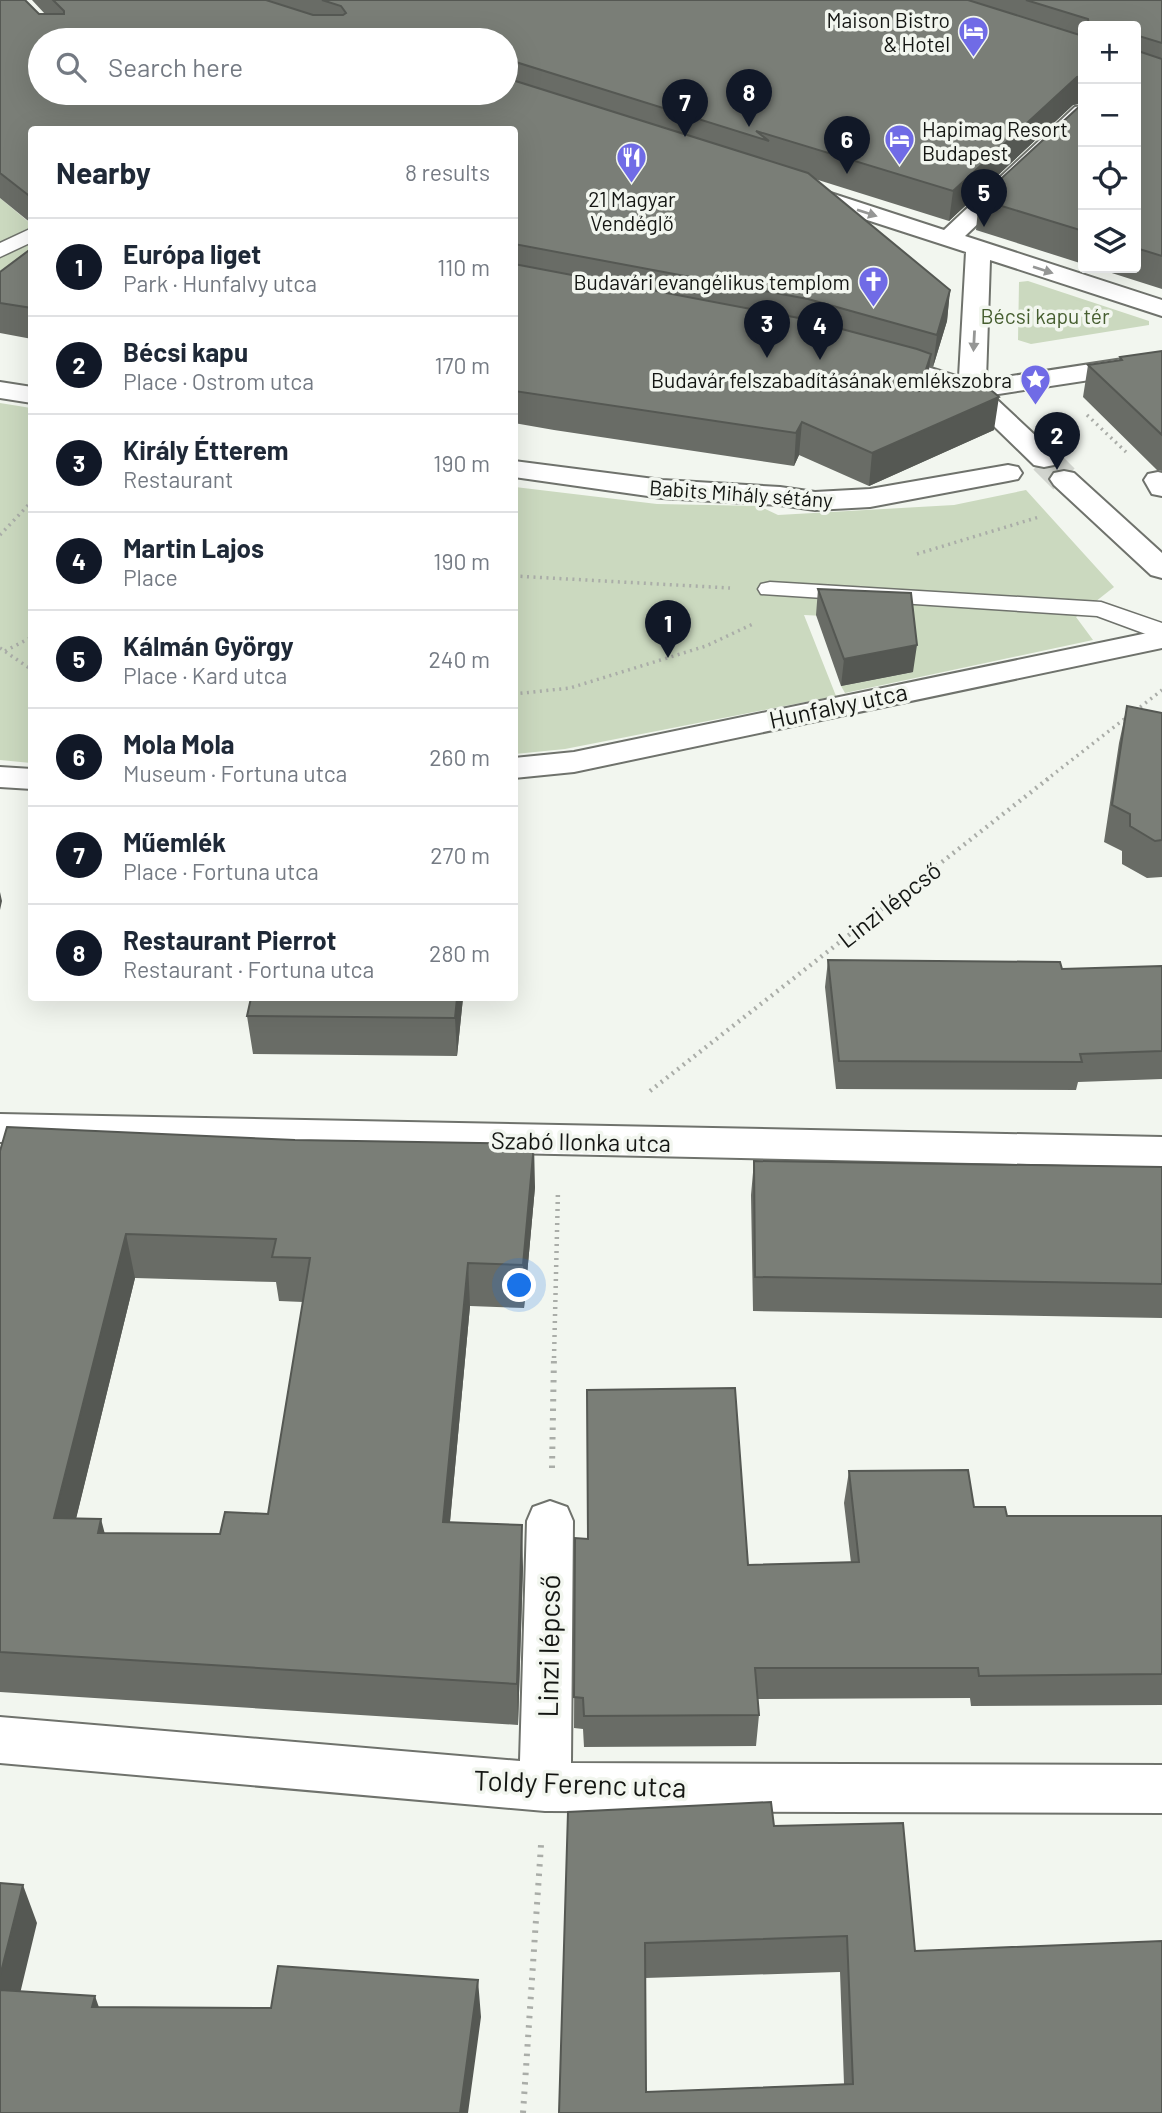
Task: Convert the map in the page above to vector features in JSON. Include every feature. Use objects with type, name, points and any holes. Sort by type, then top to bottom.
[{"type":"street","points":[[948,239],[1078,117]]},
{"type":"street","points":[[785,186],[1162,308]]},
{"type":"street","points":[[972,390],[978,249]]},
{"type":"street","points":[[858,354],[972,390],[1162,569]]},
{"type":"street","points":[[972,390],[1162,361]]},
{"type":"street","points":[[0,390],[28,394]]},
{"type":"street","name":"Babits Mihály sétány","points":[[518,470],[662,489],[815,500],[870,498],[1008,473]]},
{"type":"street","name":"Hunfalvy utca","points":[[518,768],[574,762],[1162,639]]},
{"type":"street","points":[[0,777],[28,779]]},
{"type":"street","name":"Szabó Ilonka utca","points":[[0,1128],[1162,1152]]},
{"type":"street","name":"Linzi lépcső","points":[[545,1787],[550,1521]]},
{"type":"street","name":"Toldy Ferenc utca","points":[[0,1740],[545,1787],[1162,1788]]},
{"type":"lane","points":[[0,251],[28,236]]},
{"type":"lane","points":[[770,589],[1101,609],[1162,632]]},
{"type":"path","points":[[1048,378],[1160,484]]},
{"type":"path","points":[[911,556],[1088,502]]},
{"type":"path","points":[[0,535],[28,505]]},
{"type":"path","points":[[518,576],[770,589]]},
{"type":"path","points":[[2,650],[28,640]]},
{"type":"path","points":[[518,694],[570,688],[706,646]]},
{"type":"path","points":[[2,650],[28,667]]},
{"type":"path","name":"Linzi lépcső","points":[[649,1092],[1162,690]]},
{"type":"path","points":[[550,1521],[558,1179]]},
{"type":"path","points":[[523,2113],[545,1787]]},
{"type":"green space","points":[[0,198],[28,221],[28,285],[0,305]]},
{"type":"green space","name":"Bécsi kapu tér","points":[[1028,281],[1149,321],[1149,325],[1031,344],[1018,340],[1019,282]]},
{"type":"green space","points":[[0,403],[28,408],[28,763],[0,760]]},
{"type":"green space","points":[[518,487],[657,504],[759,506],[778,515],[954,505],[1026,490],[1114,587],[1076,617],[1093,640],[845,693],[841,686],[913,672],[907,620],[804,615],[836,696],[565,749],[518,754]]},
{"type":"building","points":[[0,0],[25,0],[39,14],[64,14],[53,0],[266,0],[313,15],[343,15],[346,13],[341,6],[322,0],[968,0],[1078,34],[1078,77],[953,191],[756,131],[769,141],[518,63],[518,28],[28,28],[28,105],[518,105],[518,82],[808,173],[950,290],[937,335],[808,299],[518,245],[518,126],[28,126],[28,195],[0,173]]},
{"type":"building","points":[[1026,0],[1162,0],[1162,43],[1141,37],[1141,21],[1088,19]]},
{"type":"building","points":[[1141,52],[1162,59],[1162,256],[1141,250]]},
{"type":"building","points":[[1078,108],[1078,229],[979,199]]},
{"type":"building","points":[[28,251],[28,307],[0,303],[0,272]]},
{"type":"building","points":[[518,265],[804,319],[917,349],[931,354],[919,391],[982,382],[999,397],[872,453],[802,422],[796,433],[518,392]]},
{"type":"building","points":[[1162,351],[1162,435],[1088,365]]},
{"type":"building","points":[[818,589],[911,593],[917,645],[844,659]]},
{"type":"building","points":[[1127,706],[1162,713],[1162,840],[1155,841],[1130,826],[1130,814],[1112,805]]},
{"type":"building","points":[[828,960],[1060,962],[1062,969],[1162,966],[1162,1051],[1080,1054],[1082,1062],[839,1061]]},
{"type":"building","points":[[250,1001],[457,1001],[455,1018],[247,1016]]},
{"type":"building","points":[[7,1127],[295,1140],[534,1144],[523,1265],[468,1263],[443,1522],[522,1525],[517,1684],[0,1652],[0,1151]],"holes":[[[126,1234],[276,1239],[272,1257],[310,1258],[268,1514],[225,1512],[220,1534],[98,1533],[101,1519],[54,1518]]]},
{"type":"building","points":[[754,1161],[1162,1167],[1162,1284],[755,1277]]},
{"type":"building","points":[[735,1388],[748,1565],[859,1562],[849,1471],[968,1470],[974,1507],[1005,1507],[1007,1516],[1162,1516],[1162,1674],[979,1676],[978,1668],[755,1668],[759,1715],[584,1716],[583,1698],[574,1697],[575,1538],[588,1539],[587,1390]]},
{"type":"building","points":[[771,1802],[774,1826],[903,1823],[915,1951],[1162,1941],[1162,2113],[559,2113],[568,1812]],"holes":[[[847,1936],[853,2084],[646,2092],[645,1943]]]},
{"type":"building","points":[[0,1883],[23,1885],[0,1976]]},
{"type":"building","points":[[278,1966],[478,1980],[460,2113],[0,2113],[0,1990],[95,1996],[92,2007],[271,2008]]},
{"type":"tunnel","points":[[1044,459],[1064,479]]},
{"type":"place","name":"Maison Bistro & Hotel","points":[[973,58]]},
{"type":"place","name":"Restaurant Pierrot","points":[[749,127]]},
{"type":"place","name":"Műemlék","points":[[685,137]]},
{"type":"place","name":"Hapimag Resort Budapest","points":[[899,167]]},
{"type":"place","name":"Mola Mola","points":[[847,174]]},
{"type":"place","name":"21 Magyar Vendéglő","points":[[632,185]]},
{"type":"place","name":"Kálmán György","points":[[984,227]]},
{"type":"place","name":"Budavári evangélikus templom","points":[[873,308]]},
{"type":"place","name":"Király Étterem","points":[[767,358]]},
{"type":"place","name":"Martin Lajos","points":[[820,360]]},
{"type":"place","name":"Budavár felszabadításának emlékszobra","points":[[1035,406]]},
{"type":"place","name":"Bécsi kapu","points":[[1057,470]]},
{"type":"place","name":"Európa liget","points":[[668,658]]}]
